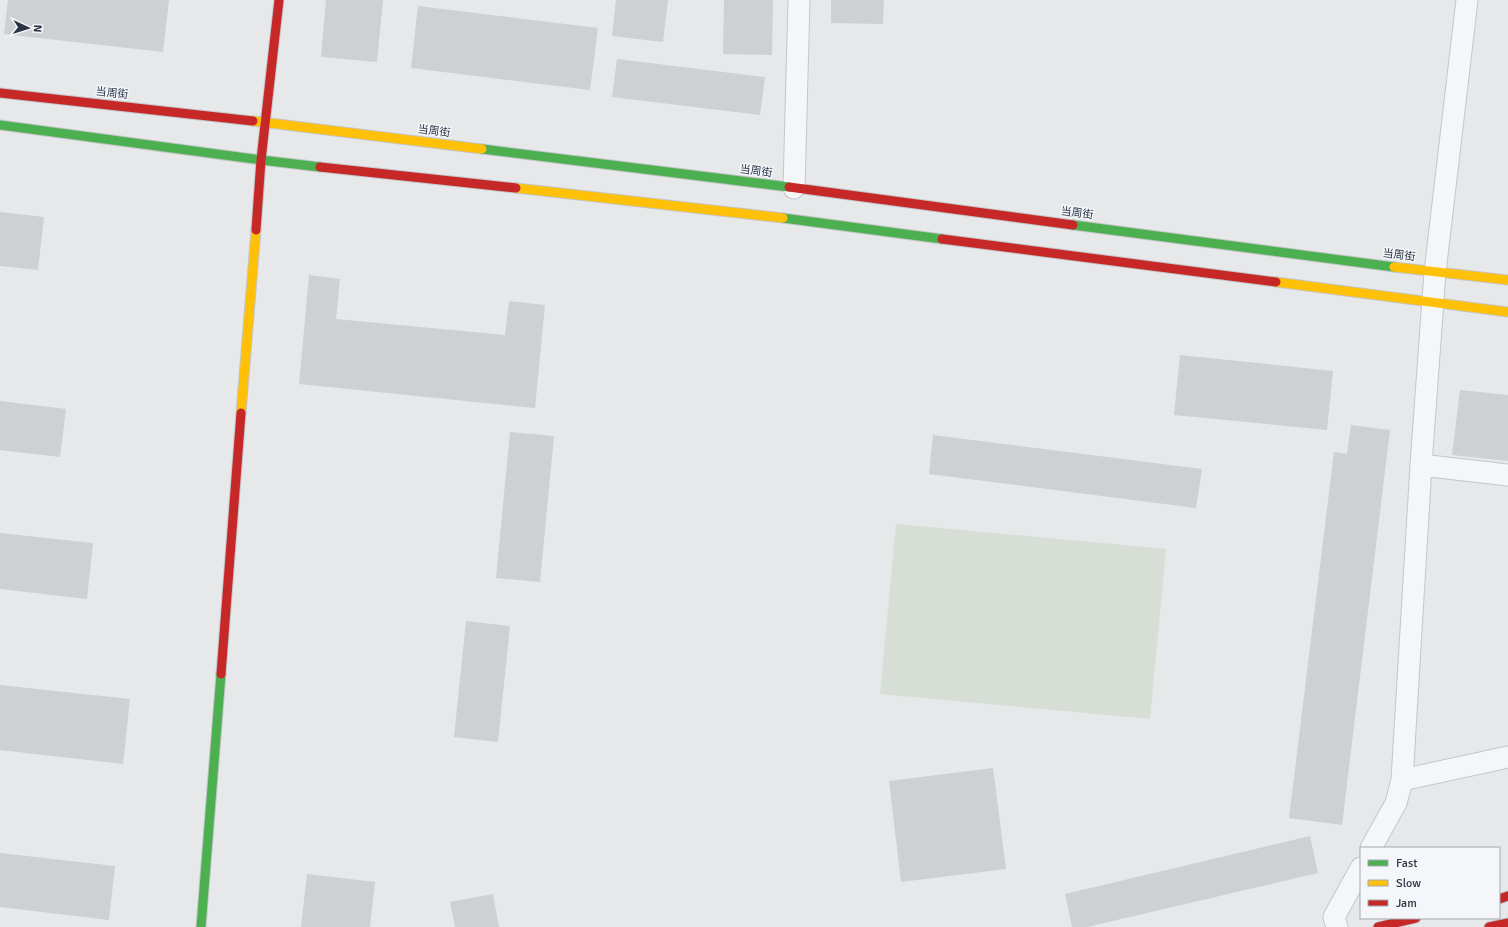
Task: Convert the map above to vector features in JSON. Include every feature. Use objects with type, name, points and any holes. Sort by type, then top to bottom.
[{"type":"main road","points":[[201,927],[261,160],[279,0]]},
{"type":"main road","name":"当周街","points":[[0,93],[265,122],[794,188],[1435,272],[1508,280]]},
{"type":"main road","points":[[0,125],[261,160],[790,219],[1508,312]]},
{"type":"main road","points":[[1378,927],[1412,919]]},
{"type":"main road","points":[[1489,927],[1508,923]]},
{"type":"street","points":[[794,188],[799,0]]},
{"type":"street","points":[[1372,847],[1396,803],[1402,780],[1421,465],[1435,272],[1467,0]]},
{"type":"street","points":[[1421,465],[1508,475]]},
{"type":"street","points":[[1402,780],[1508,757]]},
{"type":"street","points":[[1337,927],[1334,917],[1360,870]]},
{"type":"shaded area","points":[[896,524],[1166,549],[1150,719],[880,694]]},
{"type":"building","points":[[8,0],[169,0],[163,52],[4,34]]},
{"type":"building","points":[[326,0],[383,0],[377,62],[321,57]]},
{"type":"building","points":[[616,0],[668,0],[663,42],[612,36]]},
{"type":"building","points":[[724,0],[773,0],[772,55],[723,54]]},
{"type":"building","points":[[831,0],[884,0],[883,24],[831,23]]},
{"type":"building","points":[[418,6],[598,28],[590,90],[411,68]]},
{"type":"building","points":[[617,59],[765,77],[760,115],[612,97]]},
{"type":"building","points":[[0,212],[44,217],[38,270],[0,266]]},
{"type":"building","points":[[309,275],[340,279],[336,319],[505,335],[509,301],[545,305],[535,408],[299,384]]},
{"type":"building","points":[[1180,355],[1333,371],[1327,430],[1174,415]]},
{"type":"building","points":[[1460,390],[1508,395],[1508,461],[1452,455]]},
{"type":"building","points":[[0,401],[66,409],[60,457],[0,450]]},
{"type":"building","points":[[1351,425],[1390,430],[1342,825],[1289,818],[1334,452],[1347,454]]},
{"type":"building","points":[[510,432],[554,436],[540,582],[496,578]]},
{"type":"building","points":[[933,435],[1202,469],[1196,508],[929,474]]},
{"type":"building","points":[[0,533],[93,543],[87,599],[0,589]]},
{"type":"building","points":[[466,621],[510,626],[498,742],[454,737]]},
{"type":"building","points":[[0,685],[130,699],[123,764],[0,750]]},
{"type":"building","points":[[993,768],[1006,869],[901,882],[889,781]]},
{"type":"building","points":[[1310,836],[1318,873],[1087,927],[1072,927],[1065,894]]},
{"type":"building","points":[[0,853],[115,866],[109,920],[0,907]]},
{"type":"building","points":[[307,874],[375,882],[370,927],[301,927]]},
{"type":"building","points":[[493,894],[499,927],[455,927],[450,902]]},
{"type":"traffic: fast","points":[[0,125],[320,167]]},
{"type":"traffic: fast","points":[[482,149],[789,187]]},
{"type":"traffic: fast","points":[[783,218],[942,239]]},
{"type":"traffic: fast","points":[[1073,225],[1394,267]]},
{"type":"traffic: fast","points":[[201,927],[221,674]]},
{"type":"traffic: slow","points":[[253,121],[482,149]]},
{"type":"traffic: slow","points":[[516,188],[783,218]]},
{"type":"traffic: slow","points":[[241,413],[256,230]]},
{"type":"traffic: slow","points":[[1394,267],[1508,280]]},
{"type":"traffic: slow","points":[[1276,282],[1508,312]]},
{"type":"traffic: jam","points":[[256,230],[261,160],[279,0]]},
{"type":"traffic: jam","points":[[0,93],[253,121]]},
{"type":"traffic: jam","points":[[320,167],[516,188]]},
{"type":"traffic: jam","points":[[789,187],[1073,225]]},
{"type":"traffic: jam","points":[[942,239],[1276,282]]},
{"type":"traffic: jam","points":[[221,674],[241,413]]},
{"type":"traffic: jam","points":[[1500,899],[1508,896]]},
{"type":"traffic: jam","points":[[1378,927],[1412,919]]},
{"type":"traffic: jam","points":[[1489,927],[1508,923]]}]
